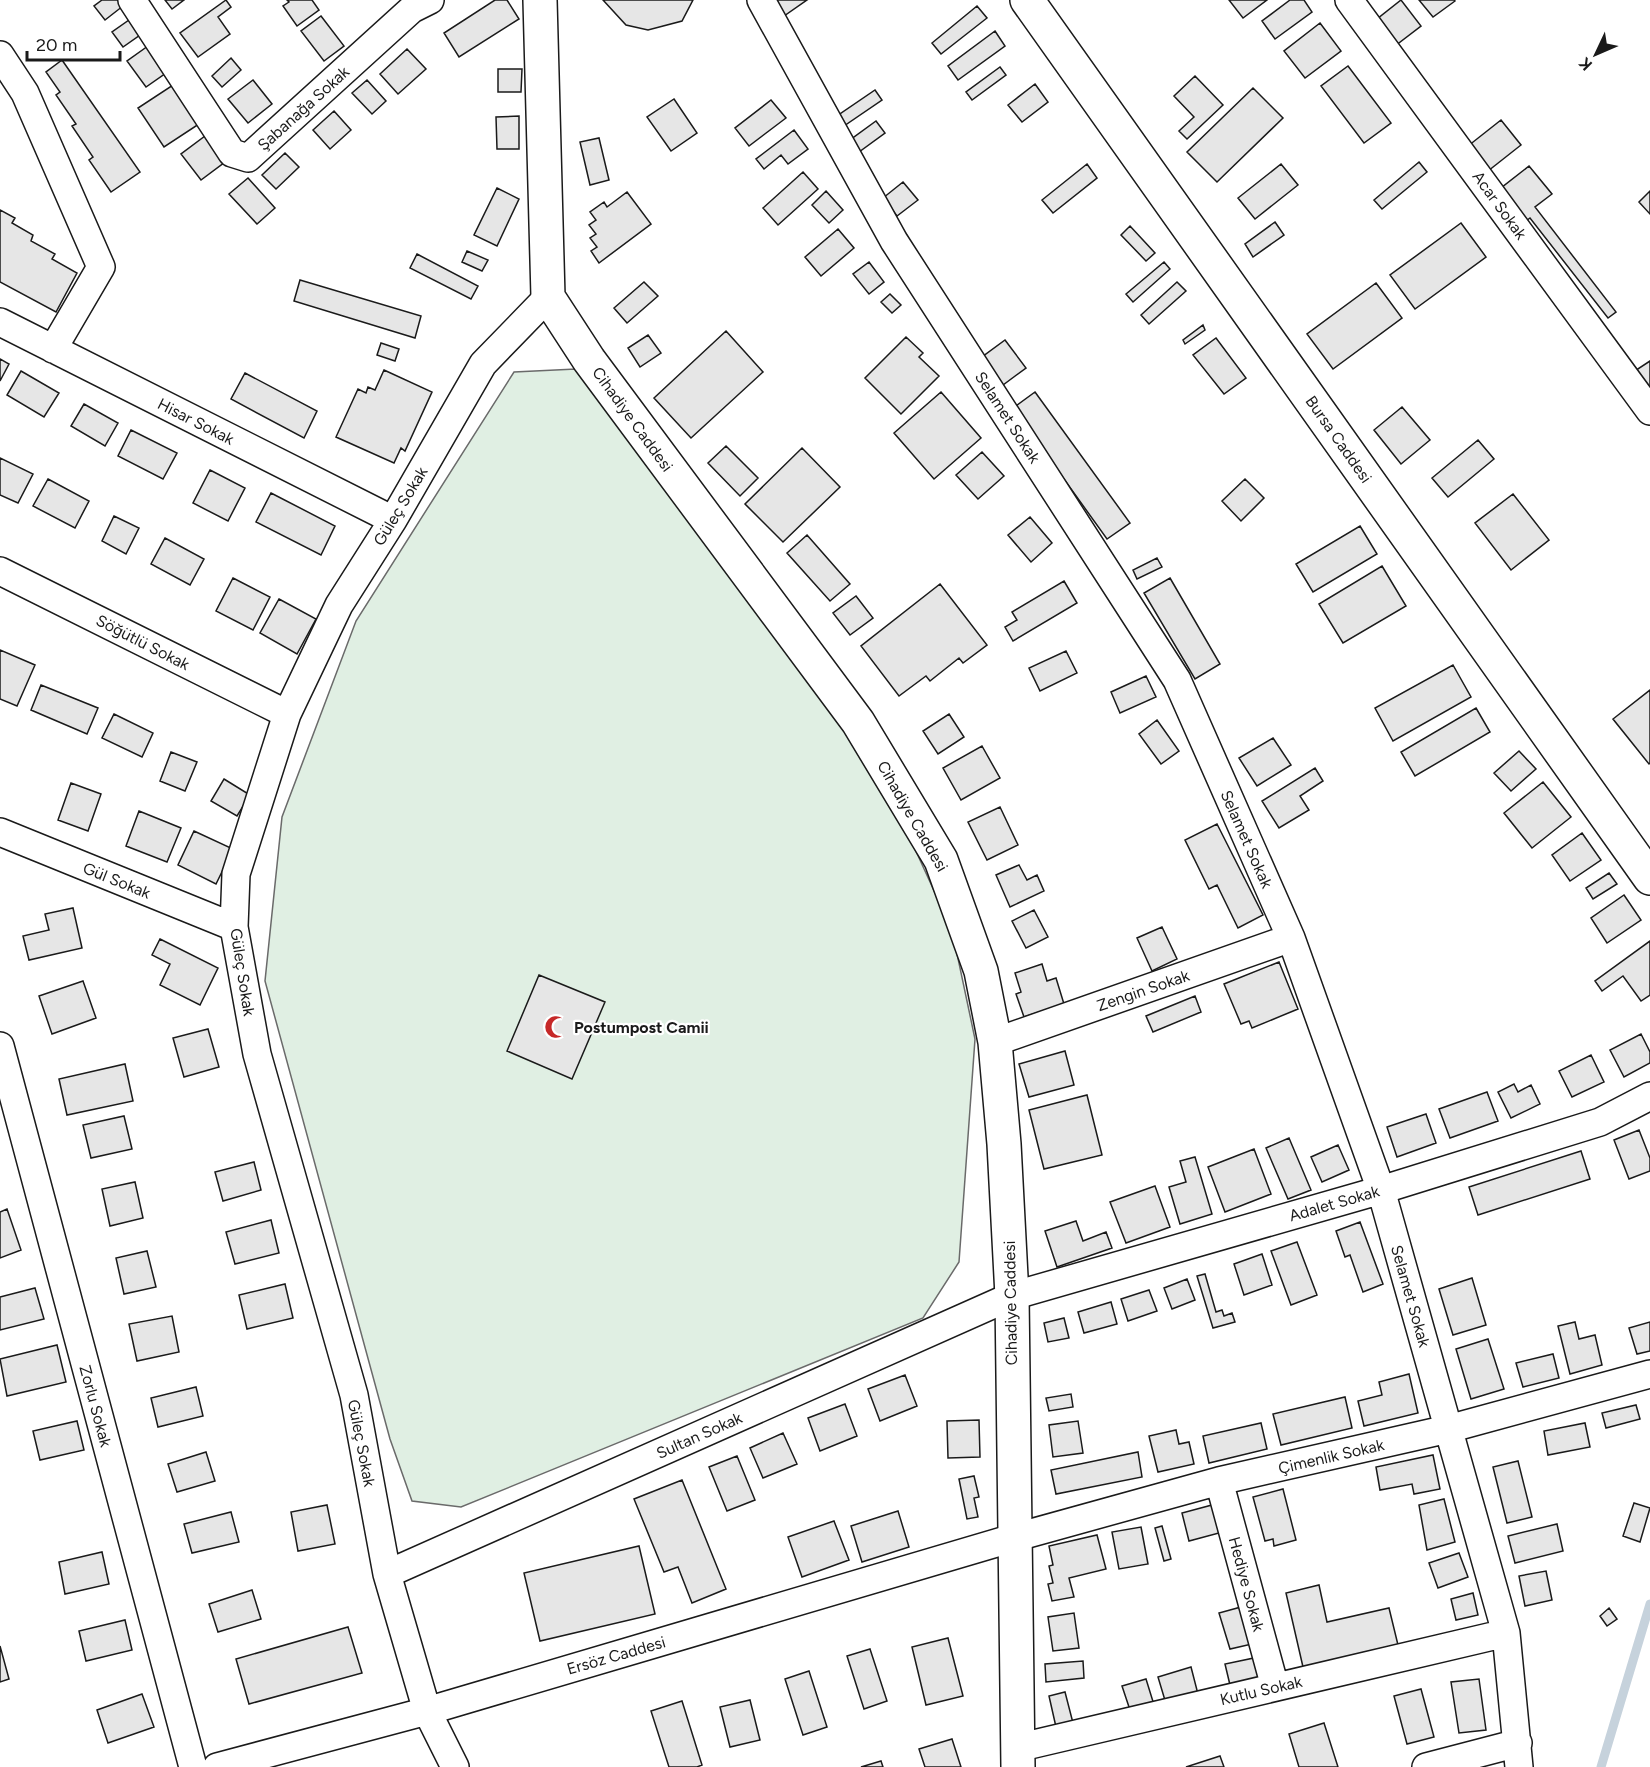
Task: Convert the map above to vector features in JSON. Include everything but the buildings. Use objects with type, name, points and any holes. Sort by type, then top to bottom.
[{"type":"street","name":"Şabanağa Sokak","points":[[132,0],[232,153],[248,158],[416,3]]},
{"type":"street","points":[[540,0],[548,297]]},
{"type":"street","name":"Selamet Sokak","points":[[761,0],[894,241],[1177,680],[1291,938],[1382,1190],[1506,1633],[1519,1755]]},
{"type":"street","name":"Bursa Caddesi","points":[[1027,0],[1650,878]]},
{"type":"street","name":"Acar Sokak","points":[[1349,0],[1650,411]]},
{"type":"street","points":[[0,55],[25,93],[101,267],[53,349]]},
{"type":"street","name":"Güleç Sokak","points":[[455,1767],[427,1711],[387,1574],[354,1395],[257,1054],[234,927],[236,874],[287,714],[339,605],[393,520],[483,364],[548,297]]},
{"type":"street","name":"Cihadiye Caddesi","points":[[548,297],[589,360],[858,722],[935,850],[981,971],[995,1042],[1004,1144],[1012,1296],[1013,1538],[1018,1758]]},
{"type":"street","name":"Hisar Sokak","points":[[0,322],[393,520]]},
{"type":"street","name":"Söğütlü Sokak","points":[[0,571],[287,714]]},
{"type":"street","name":"Gül Sokak","points":[[3,842],[234,927]]},
{"type":"street","name":"Zengin Sokak","points":[[995,1042],[1291,938]]},
{"type":"street","name":"Zorlu Sokak","points":[[0,1046],[193,1767]]},
{"type":"street","name":"Adalet Sokak","points":[[1012,1296],[1382,1190],[1600,1122],[1650,1096]]},
{"type":"street","name":"Sultan Sokak","points":[[387,1574],[1012,1296]]},
{"type":"street","name":"Çimenlik Sokak","points":[[1013,1538],[1219,1481],[1449,1429],[1650,1374]]},
{"type":"street","name":"Hediye Sokak","points":[[1219,1481],[1275,1687]]},
{"type":"street","name":"Ersöz Caddesi","points":[[217,1767],[427,1711],[1013,1538]]},
{"type":"street","name":"Kutlu Sokak","points":[[1018,1758],[1275,1687],[1506,1633]]},
{"type":"street","points":[[1426,1767],[1519,1755]]},
{"type":"green space","points":[[576,369],[827,704],[893,801],[952,930],[975,1039],[959,1262],[923,1318],[461,1507],[412,1501],[390,1439],[265,981],[282,817],[356,621],[514,372]]},
{"type":"waterway","points":[[1601,1767],[1650,1604]]},
{"type":"place","name":"Postumpost Camii","points":[[556,1027]]}]
